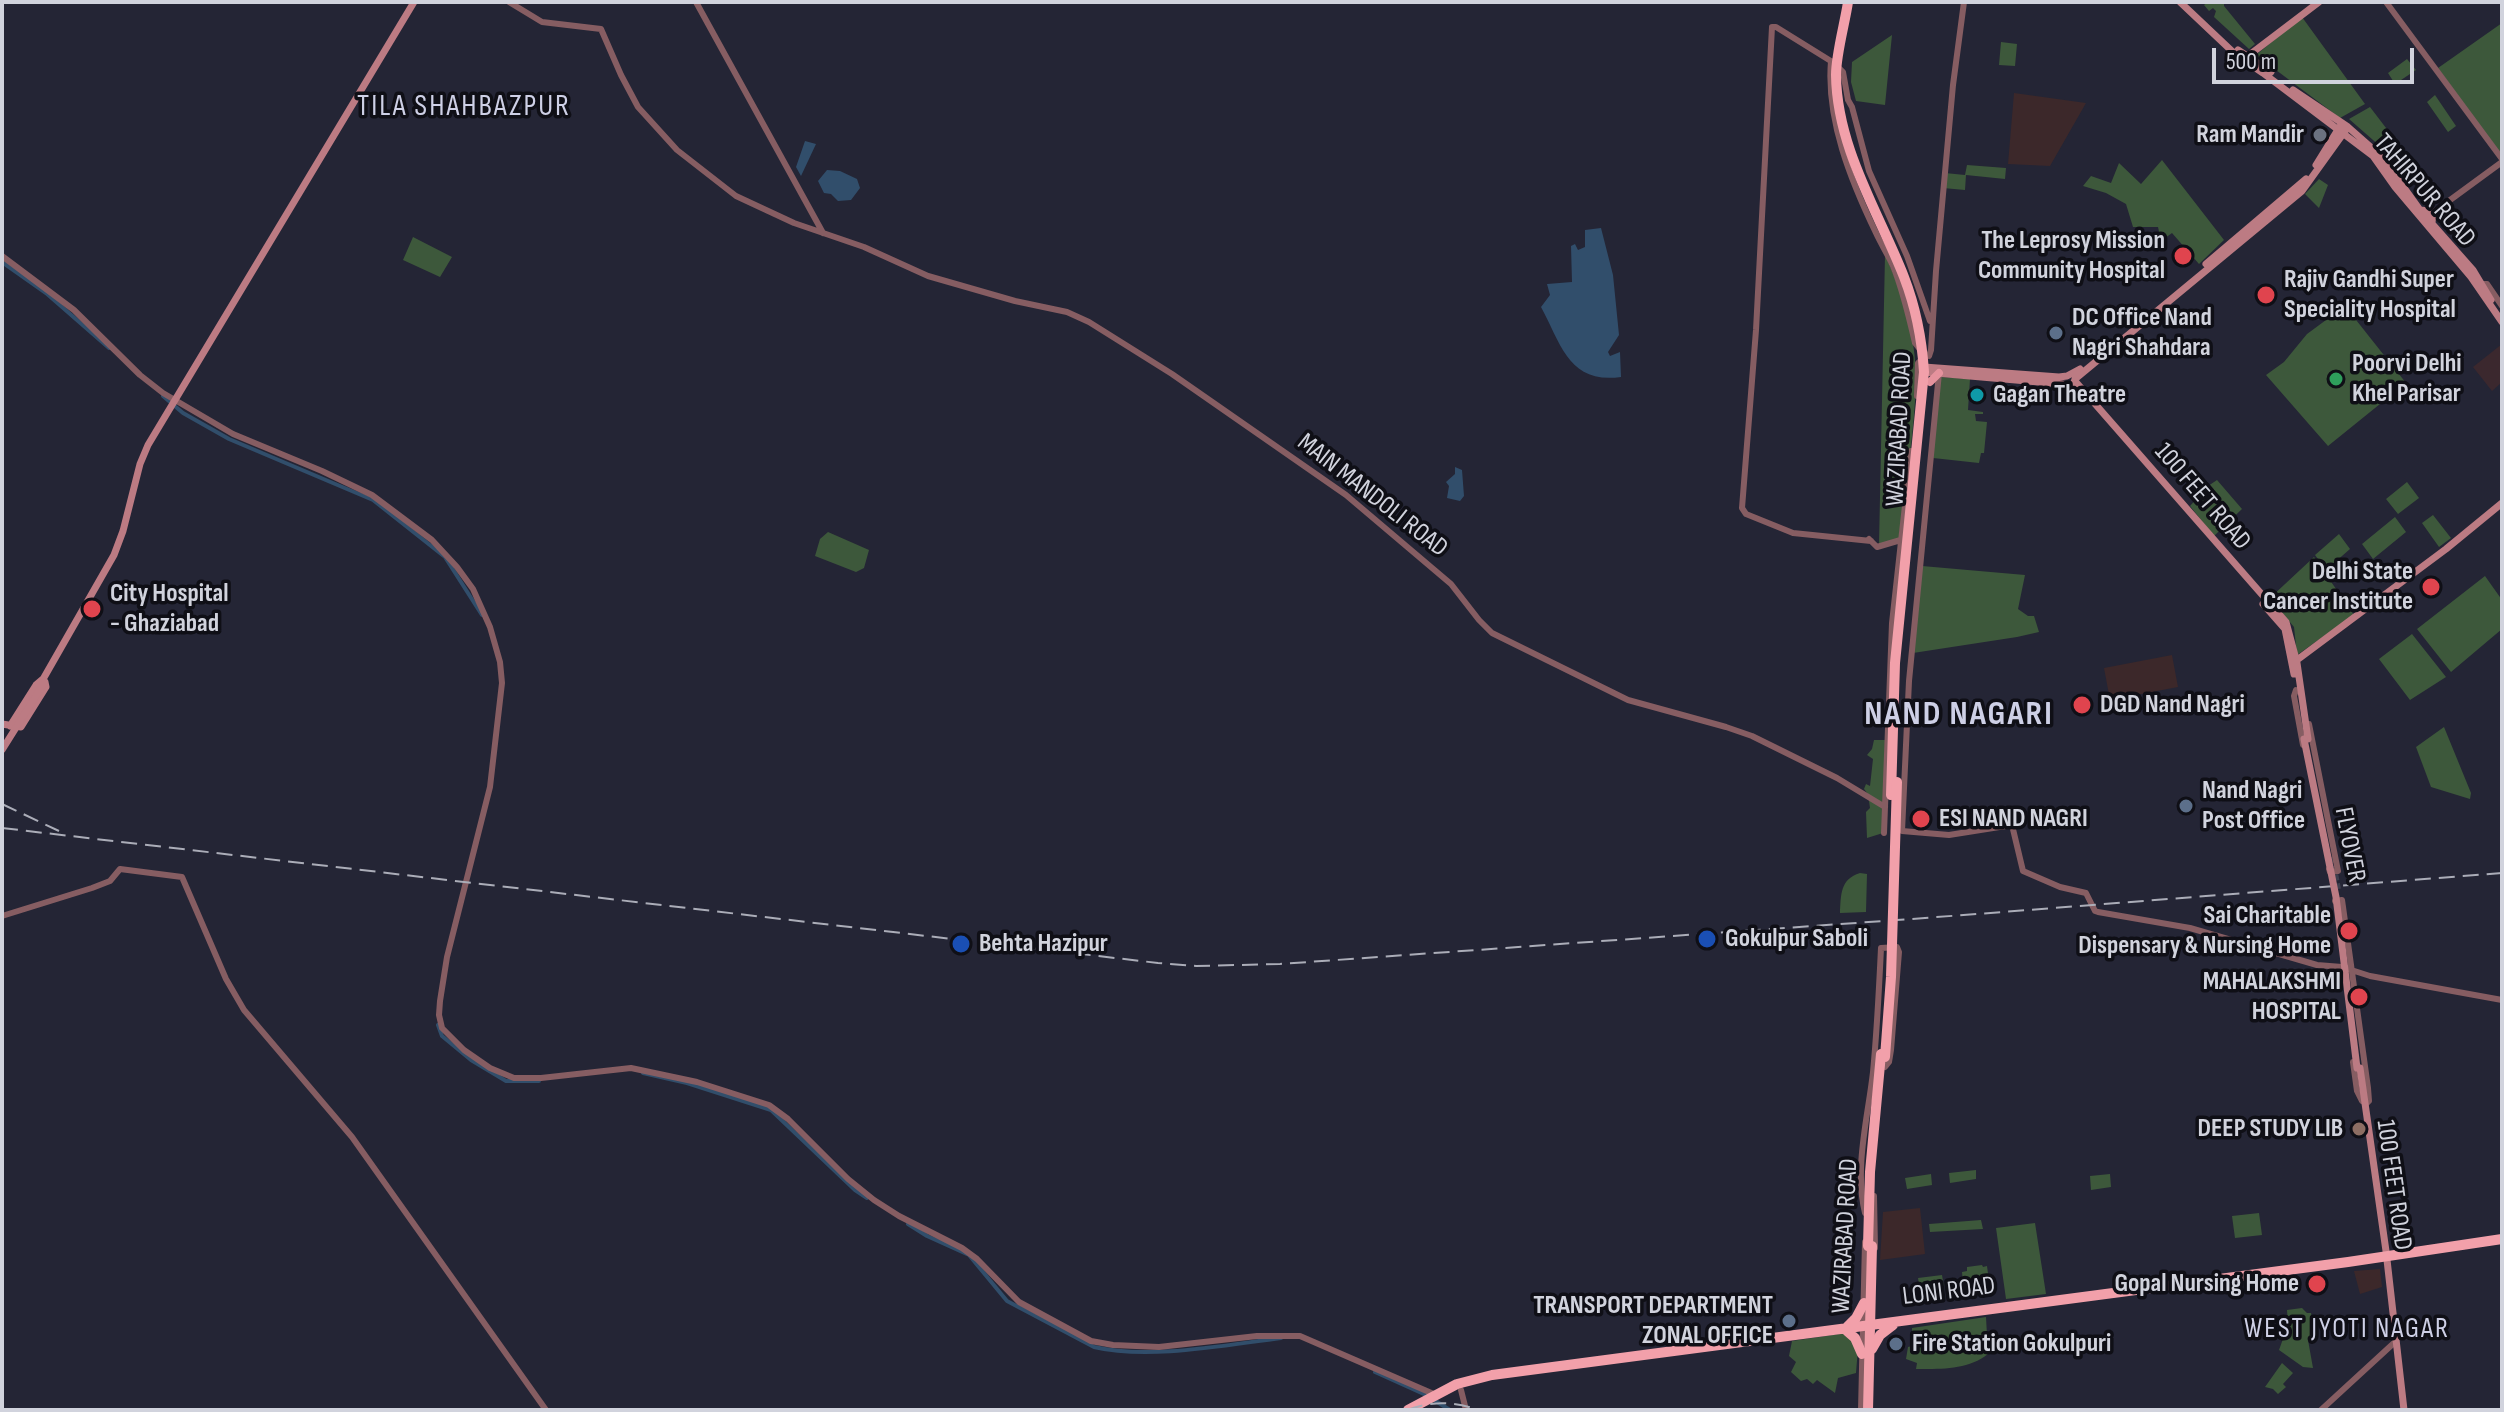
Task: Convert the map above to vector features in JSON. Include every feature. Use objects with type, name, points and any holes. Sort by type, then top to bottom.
[{"type":"highway","name":"WAZIRABAD ROAD","points":[[1851,2],[1836,66],[1863,168],[1910,276],[1924,321],[1929,367],[1923,489],[1902,664],[1895,776]]},
{"type":"highway","name":"WAZIRABAD ROAD","points":[[1844,98],[1845,144],[1904,278],[1929,367],[1905,539],[1895,663],[1895,776]]},
{"type":"highway","points":[[1881,1060],[1888,964],[1891,795],[1895,776]]},
{"type":"highway","points":[[1881,1060],[1891,977],[1895,776]]},
{"type":"highway","name":"WAZIRABAD ROAD","points":[[1868,1196],[1867,1162],[1874,1090],[1881,1060]]},
{"type":"highway","name":"WAZIRABAD ROAD","points":[[1868,1196],[1881,1060]]},
{"type":"highway","points":[[1866,1410],[1868,1196]]},
{"type":"highway","name":"LONI ROAD","points":[[1408,1410],[1494,1379],[2502,1241]]},
{"type":"highway","points":[[1869,1304],[1879,1316],[1893,1323],[1868,1348],[1846,1330],[1869,1304]]},
{"type":"highway","name":"LONI ROAD","points":[[1415,1410],[1457,1384],[1492,1375],[1846,1330]]},
{"type":"main road","points":[[2,747],[120,544],[140,464],[153,439],[416,2]]},
{"type":"main road","points":[[2180,2],[2244,57],[2329,122],[2343,128]]},
{"type":"main road","points":[[2187,2],[2244,57],[2343,128]]},
{"type":"main road","points":[[2244,57],[2317,2]]},
{"type":"main road","points":[[2329,122],[2334,137]]},
{"type":"main road","points":[[2070,380],[2299,187],[2343,128]]},
{"type":"main road","points":[[1929,367],[2070,380],[2302,191],[2343,128]]},
{"type":"main road","name":"TAHIRPUR ROAD","points":[[2343,128],[2380,164],[2395,187],[2427,217],[2502,314]]},
{"type":"main road","name":"TAHIRPUR ROAD","points":[[2479,285],[2502,322]]},
{"type":"main road","name":"100 FEET ROAD","points":[[2070,380],[2289,627],[2297,661],[2298,690]]},
{"type":"main road","points":[[2297,661],[2502,504]]},
{"type":"main road","name":"100 FEET ROAD","points":[[2262,599],[2285,629],[2298,690]]},
{"type":"main road","points":[[43,681],[46,687],[21,727],[6,725],[36,685],[43,681]]},
{"type":"main road","name":"FLYOVER","points":[[2298,690],[2338,897],[2364,1100]]},
{"type":"main road","name":"FLYOVER","points":[[2301,705],[2336,897],[2359,1087],[2364,1100]]},
{"type":"main road","name":"100 FEET ROAD","points":[[2364,1100],[2402,1410]]},
{"type":"street","name":"MAIN MANDOLI ROAD","points":[[509,2],[542,22],[601,29],[635,104],[677,150],[736,196],[794,223],[864,247],[900,266],[933,278],[1067,312],[1089,322],[1172,374],[1346,495],[1451,584],[1492,633],[1628,700],[1752,736],[1860,790],[1885,807]]},
{"type":"street","points":[[696,2],[823,233]]},
{"type":"street","points":[[1929,367],[1953,85],[1964,2]]},
{"type":"street","points":[[2386,2],[2502,161],[2427,217]]},
{"type":"street","points":[[1845,144],[1830,89],[1836,66],[1772,27],[1754,356],[1742,508],[1743,512],[1793,533],[1874,544],[1905,539]]},
{"type":"street","points":[[1844,98],[1877,190],[1907,256],[1932,323]]},
{"type":"street","points":[[2,256],[74,310],[140,375],[175,401],[233,434],[372,495],[432,540],[457,567],[483,608],[502,678],[496,746],[488,797],[447,957],[439,1015],[446,1034],[464,1050],[490,1068],[514,1078],[631,1068],[697,1082],[769,1105],[874,1200],[968,1252],[1019,1302],[1091,1341],[1159,1347],[1257,1336],[1300,1336],[1432,1400]]},
{"type":"street","points":[[2479,285],[2487,284],[2502,306]]},
{"type":"street","points":[[2298,690],[2304,693],[2338,871],[2330,872],[2314,801],[2294,696],[2298,690]]},
{"type":"street","points":[[1884,833],[1885,807],[1895,776]]},
{"type":"street","points":[[1895,776],[1902,831],[1949,835],[2012,825],[2023,871],[2038,879],[2086,893],[2095,911],[2180,925],[2317,965],[2341,964],[2370,976],[2502,1000]]},
{"type":"street","points":[[2314,801],[2324,800]]},
{"type":"street","points":[[2314,801],[2319,807],[2331,857],[2322,807],[2324,800]]},
{"type":"street","points":[[2,916],[110,881],[120,869],[182,877],[226,979],[244,1010],[352,1137],[546,1410]]},
{"type":"street","points":[[2341,964],[2335,901],[2342,901],[2350,958]]},
{"type":"street","points":[[2341,964],[2344,955],[2341,922],[2346,952],[2350,958]]},
{"type":"street","points":[[1881,947],[1897,947],[1891,1050],[1889,1062],[1881,1060],[1881,947]]},
{"type":"street","name":"100 FEET ROAD","points":[[2341,964],[2357,1091],[2364,1100],[2369,1101],[2350,958]]},
{"type":"street","name":"WAZIRABAD ROAD","points":[[1866,1410],[1869,1304],[1876,1218],[1868,1196]]},
{"type":"street","name":"WAZIRABAD ROAD","points":[[1869,1213],[1869,1304]]},
{"type":"street","points":[[2321,1410],[2394,1343]]},
{"type":"street","points":[[1461,1390],[1466,1410]]},
{"type":"shaded area","points":[[2014,93],[2086,103],[2050,166],[2008,164]]},
{"type":"shaded area","points":[[2502,344],[2502,382],[2492,391],[2473,367]]},
{"type":"shaded area","points":[[2172,655],[2178,687],[2110,700],[2104,668]]},
{"type":"shaded area","points":[[1920,1208],[1925,1254],[1880,1260],[1883,1212]]},
{"type":"shaded area","points":[[2380,1269],[2382,1287],[2360,1294],[2354,1271]]},
{"type":"green space","points":[[2224,2],[2255,44],[2249,49],[2214,17],[2216,11],[2213,8],[2209,11],[2204,5]]},
{"type":"green space","points":[[2302,17],[2365,104],[2340,118],[2256,55]]},
{"type":"green space","points":[[2502,23],[2502,157],[2438,68]]},
{"type":"green space","points":[[1892,35],[1885,105],[1856,101],[1851,82],[1852,62]]},
{"type":"green space","points":[[2001,42],[2017,44],[2015,66],[1999,65]]},
{"type":"green space","points":[[2407,59],[2416,70],[2395,84],[2388,73]]},
{"type":"green space","points":[[2435,95],[2456,126],[2448,132],[2427,102]]},
{"type":"green space","points":[[2370,107],[2422,175],[2411,183],[2389,154],[2349,119]]},
{"type":"green space","points":[[2162,160],[2224,240],[2199,264],[2172,233],[2161,241],[2158,227],[2133,227],[2126,204],[2106,193],[2083,186],[2091,176],[2111,183],[2119,163],[2141,184]]},
{"type":"green space","points":[[1967,165],[2006,168],[2005,179],[1966,175],[1965,190],[1943,188],[1945,173],[1965,175]]},
{"type":"green space","points":[[2319,179],[2328,185],[2319,208],[2305,194]]},
{"type":"green space","points":[[413,237],[452,257],[440,277],[403,260]]},
{"type":"green space","points":[[1885,255],[1907,316],[1914,348],[1916,379],[1912,439],[1899,538],[1879,545]]},
{"type":"green space","name":"Poorvi Delhi Khel Parisar","points":[[2345,306],[2406,383],[2328,446],[2266,375],[2284,362],[2307,334]]},
{"type":"green space","points":[[1940,377],[1970,379],[1968,410],[1983,412],[1975,414],[1976,421],[1987,422],[1984,453],[1981,453],[1979,463],[1933,458]]},
{"type":"green space","points":[[2217,480],[2242,509],[2214,536],[2190,506]]},
{"type":"green space","points":[[2407,482],[2419,498],[2398,514],[2386,499]]},
{"type":"green space","points":[[2433,515],[2451,538],[2439,547],[2422,523]]},
{"type":"green space","points":[[2395,517],[2406,532],[2373,559],[2362,544]]},
{"type":"green space","points":[[828,532],[869,550],[864,568],[856,572],[815,556],[820,539]]},
{"type":"green space","points":[[2339,534],[2350,549],[2326,570],[2315,555]]},
{"type":"green space","points":[[2314,557],[2354,615],[2297,655],[2294,627],[2270,598]]},
{"type":"green space","points":[[1922,566],[2025,575],[2018,609],[2028,616],[2034,616],[2039,632],[1913,653]]},
{"type":"green space","points":[[2485,576],[2502,600],[2502,629],[2451,672],[2417,629]]},
{"type":"green space","points":[[2412,634],[2446,677],[2410,700],[2379,659]]},
{"type":"green space","points":[[2444,727],[2471,793],[2470,799],[2431,787],[2416,747]]},
{"type":"green space","points":[[1874,740],[1885,740],[1883,833],[1867,838],[1866,812],[1870,808],[1864,789],[1866,784],[1870,786],[1873,759],[1867,755]]},
{"type":"green space","points":[[1860,873],[1867,874],[1866,912],[1840,913],[1845,884]]},
{"type":"green space","points":[[1976,1170],[1976,1179],[1950,1183],[1949,1173]]},
{"type":"green space","points":[[1931,1174],[1932,1185],[1907,1189],[1905,1178]]},
{"type":"green space","points":[[2110,1174],[2111,1187],[2091,1190],[2090,1176]]},
{"type":"green space","points":[[2259,1213],[2262,1235],[2235,1238],[2232,1216]]},
{"type":"green space","points":[[1981,1220],[1983,1229],[1930,1232],[1929,1224]]},
{"type":"green space","points":[[2035,1223],[2046,1294],[2006,1299],[1996,1228]]},
{"type":"green space","points":[[1987,1266],[1989,1281],[1963,1284],[1962,1272],[1967,1271],[1967,1267]]},
{"type":"green space","points":[[1942,1275],[1944,1287],[1920,1290],[1918,1278]]},
{"type":"green space","points":[[2302,1308],[2311,1313],[2316,1338],[2308,1340],[2313,1368],[2303,1367],[2279,1350],[2288,1325],[2287,1310]]},
{"type":"green space","points":[[1986,1317],[1988,1354],[1980,1359],[1954,1368],[1916,1369],[1917,1363],[1906,1359],[1908,1347],[1912,1346],[1912,1328]]},
{"type":"green space","points":[[1846,1333],[1858,1348],[1856,1373],[1838,1378],[1835,1393],[1817,1380],[1813,1384],[1807,1379],[1801,1381],[1791,1372],[1796,1362],[1789,1356],[1792,1341]]},
{"type":"green space","points":[[2282,1363],[2293,1373],[2283,1384],[2286,1387],[2278,1394],[2265,1387]]},
{"type":"water","points":[[805,141],[816,144],[801,176],[796,167]]},
{"type":"water","points":[[827,170],[840,171],[857,179],[860,188],[851,200],[838,201],[831,194],[824,193],[818,181]]},
{"type":"water","points":[[1601,228],[1613,275],[1619,335],[1608,352],[1610,356],[1620,352],[1621,377],[1603,378],[1578,368],[1562,348],[1541,307],[1550,295],[1547,284],[1572,282],[1571,246],[1575,244],[1578,250],[1585,247],[1585,230]]},
{"type":"water","points":[[1455,467],[1462,470],[1464,496],[1460,501],[1447,498],[1449,486],[1446,482],[1455,474]]},
{"type":"waterway","points":[[2,262],[46,293],[109,348]]},
{"type":"waterway","points":[[163,396],[183,413],[229,439],[373,500],[445,557],[482,615]]},
{"type":"waterway","points":[[438,1025],[442,1036],[471,1060],[506,1081],[539,1081]]},
{"type":"waterway","points":[[643,1073],[687,1083],[771,1110],[867,1198]]},
{"type":"waterway","points":[[908,1224],[969,1255],[1007,1301],[1094,1347],[1163,1352],[1281,1338]]},
{"type":"waterway","points":[[1375,1372],[1426,1395],[1450,1410]]},
{"type":"tunnel","points":[[2332,857],[2338,889]]},
{"type":"railway","points":[[2,804],[59,831]]},
{"type":"railway","points":[[2,828],[1196,966],[1280,964],[2502,873]]},
{"type":"railway","points":[[1407,1410],[1442,1403],[1478,1410]]},
{"type":"place","name":"Ram Mandir","points":[[2320,135]]},
{"type":"place","name":"The Leprosy Mission Community Hospital","points":[[2183,256]]},
{"type":"place","name":"Rajiv Gandhi Super Speciality Hospital","points":[[2266,295]]},
{"type":"place","name":"DC Office Nand Nagri Shahdara","points":[[2056,333]]},
{"type":"place","name":"Poorvi Delhi Khel Parisar","points":[[2336,379]]},
{"type":"place","name":"Gagan Theatre","points":[[1977,395]]},
{"type":"place","name":"Delhi State Cancer Institute","points":[[2431,587]]},
{"type":"place","name":"City Hospital - Ghaziabad","points":[[92,609]]},
{"type":"place","name":"DGD Nand Nagri","points":[[2082,705]]},
{"type":"place","name":"Nand Nagri Post Office","points":[[2186,806]]},
{"type":"place","name":"ESI NAND NAGRI","points":[[1921,819]]},
{"type":"place","name":"Sai Charitable Dispensary & Nursing Home","points":[[2349,931]]},
{"type":"place","name":"Gokulpur Saboli","points":[[1707,939]]},
{"type":"place","name":"Behta Hazipur","points":[[961,944]]},
{"type":"place","name":"MAHALAKSHMI HOSPITAL","points":[[2359,997]]},
{"type":"place","name":"DEEP STUDY LIB","points":[[2359,1129]]},
{"type":"place","name":"Gopal Nursing Home","points":[[2317,1284]]},
{"type":"place","name":"TRANSPORT DEPARTMENT ZONAL OFFICE","points":[[1789,1321]]},
{"type":"place","name":"Fire Station Gokulpuri","points":[[1896,1344]]},
{"type":"district","name":"TILA SHAHBAZPUR","points":[[464,107]]},
{"type":"district","name":"NAND NAGARI","points":[[1959,715]]},
{"type":"district","name":"WEST JYOTI NAGAR","points":[[2347,1330]]}]
